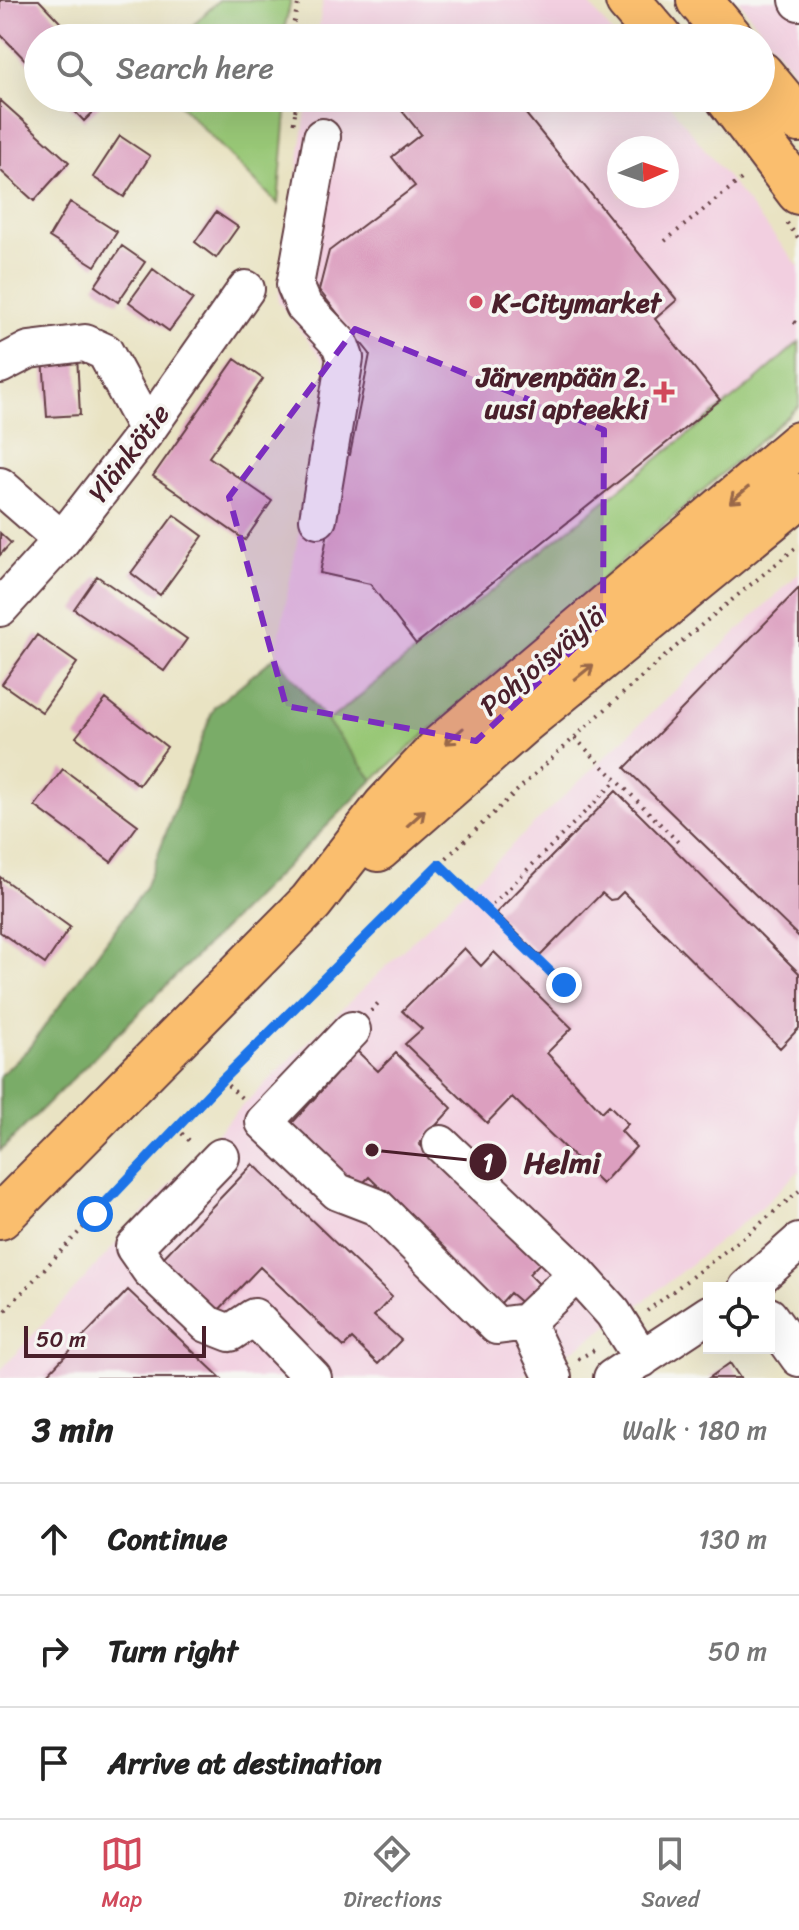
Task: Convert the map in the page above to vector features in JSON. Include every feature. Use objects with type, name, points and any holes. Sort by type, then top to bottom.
[{"type":"main road","points":[[699,0],[719,24]]},
{"type":"main road","points":[[642,1],[653,24]]},
{"type":"main road","points":[[642,1],[669,24]]},
{"type":"main road","points":[[775,91],[799,120]]},
{"type":"main road","points":[[736,112],[799,192]]},
{"type":"main road","name":"Pohjoisväylä","points":[[0,1217],[311,902],[385,807],[443,745],[799,444]]},
{"type":"main road","name":"Pohjoisväylä","points":[[311,902],[405,828],[524,721],[799,496]]},
{"type":"street","points":[[318,519],[345,358],[340,344],[304,306],[295,285],[322,137]]},
{"type":"street","name":"Ylänkötie","points":[[0,608],[62,540],[147,430],[246,289]]},
{"type":"street","points":[[0,365],[29,350],[85,343],[105,352],[147,430]]},
{"type":"street","points":[[0,486],[62,540]]},
{"type":"street","points":[[352,1030],[264,1122],[338,1192],[377,1207],[497,1326],[526,1322],[577,1273]]},
{"type":"street","points":[[441,1144],[577,1273],[613,1313],[633,1344]]},
{"type":"street","points":[[221,1157],[134,1247],[150,1270],[207,1324],[230,1333],[254,1317],[313,1378]]},
{"type":"street","points":[[755,1282],[799,1242]]},
{"type":"street","points":[[612,1378],[633,1344],[703,1316]]},
{"type":"street","points":[[526,1322],[553,1376]]},
{"type":"street","points":[[775,1324],[799,1358]]},
{"type":"path","points":[[293,24],[299,0]]},
{"type":"path","points":[[665,241],[749,174]]},
{"type":"path","points":[[0,1316],[222,1080],[439,864],[656,664],[799,545]]},
{"type":"path","points":[[575,738],[682,846]]},
{"type":"path","points":[[487,910],[616,781]]},
{"type":"path","points":[[439,864],[564,985]]},
{"type":"path","points":[[553,1376],[633,1344],[753,1230],[799,1191]]},
{"type":"highlighted area","points":[[355,329],[604,430],[603,621],[476,741],[286,706],[229,497]]},
{"type":"shaded area","points":[[323,0],[586,0],[605,24],[319,24]]},
{"type":"shaded area","points":[[738,0],[799,0],[799,78],[775,47],[775,24],[757,24]]},
{"type":"shaded area","points":[[306,112],[675,112],[799,267],[799,342],[755,381],[327,722],[276,656],[329,368],[278,301]]},
{"type":"shaded area","points":[[799,573],[799,1171],[762,1207],[647,1299],[578,1347],[519,1378],[0,1378],[0,1371],[236,1112]]},
{"type":"green space","points":[[219,0],[291,0],[285,24],[194,24]]},
{"type":"green space","points":[[187,112],[286,112],[278,204]]},
{"type":"green space","points":[[799,342],[799,406],[373,780],[327,722],[755,381]]},
{"type":"green space","points":[[276,656],[373,780],[0,1151],[0,1076],[28,1049],[145,888],[214,707]]},
{"type":"building","points":[[0,0],[39,0],[62,24],[24,24],[24,59],[0,34]]},
{"type":"building","points":[[0,100],[69,162],[34,201],[0,170]]},
{"type":"building","points":[[75,112],[93,112],[84,121]]},
{"type":"building","points":[[403,112],[524,112],[677,300],[655,319],[720,400],[416,644],[370,584],[320,573],[343,454],[350,455],[370,354],[319,290],[329,251],[415,186],[392,157],[421,134]]},
{"type":"building","points":[[120,136],[150,156],[124,197],[93,177]]},
{"type":"building","points":[[70,202],[117,232],[95,266],[49,237]]},
{"type":"building","points":[[216,212],[238,227],[216,258],[195,242]]},
{"type":"building","points":[[122,246],[145,262],[118,302],[95,286]]},
{"type":"building","points":[[153,269],[193,299],[169,331],[129,302]]},
{"type":"building","points":[[77,355],[80,415],[47,417],[43,357]]},
{"type":"building","points":[[235,359],[263,379],[209,457],[272,501],[245,540],[153,476]]},
{"type":"building","points":[[174,515],[203,536],[160,595],[131,573]]},
{"type":"building","points":[[0,533],[11,543],[0,555]]},
{"type":"building","points":[[97,576],[187,639],[164,671],[74,609]]},
{"type":"building","points":[[799,588],[799,937],[625,768]]},
{"type":"building","points":[[37,635],[77,663],[42,712],[2,684]]},
{"type":"building","points":[[106,699],[167,747],[139,785],[76,737]]},
{"type":"building","points":[[63,769],[138,825],[111,862],[35,806]]},
{"type":"building","points":[[616,791],[799,973],[799,1028],[780,1048],[623,892],[610,900],[602,893],[540,956],[496,913]]},
{"type":"building","points":[[0,877],[70,927],[45,964],[0,932]]},
{"type":"building","points":[[464,948],[481,966],[494,952],[572,1028],[547,1053],[602,1112],[609,1105],[628,1124],[621,1131],[636,1147],[602,1184],[512,1097],[487,1123],[405,1044],[422,1029],[402,1011]]},
{"type":"building","points":[[357,1051],[378,1071],[396,1053],[452,1108],[419,1144],[541,1262],[529,1274],[540,1285],[523,1304],[510,1293],[500,1304],[369,1177],[360,1186],[351,1176],[341,1186],[285,1131]]},
{"type":"building","points":[[253,1164],[392,1297],[374,1316],[401,1340],[378,1364],[352,1339],[344,1347],[260,1267],[214,1315],[159,1262]]},
{"type":"building","points":[[128,1290],[221,1378],[44,1378]]},
{"type":"building","points":[[730,1363],[740,1378],[709,1378]]},
{"type":"place","name":"K-Citymarket","points":[[476,302]]},
{"type":"place","name":"Järvenpään 2. uusi apteekki","points":[[664,392]]},
{"type":"place","name":"Helmi","points":[[372,1150]]},
{"type":"route","points":[[95,1214],[222,1080],[439,864],[564,985]]}]
